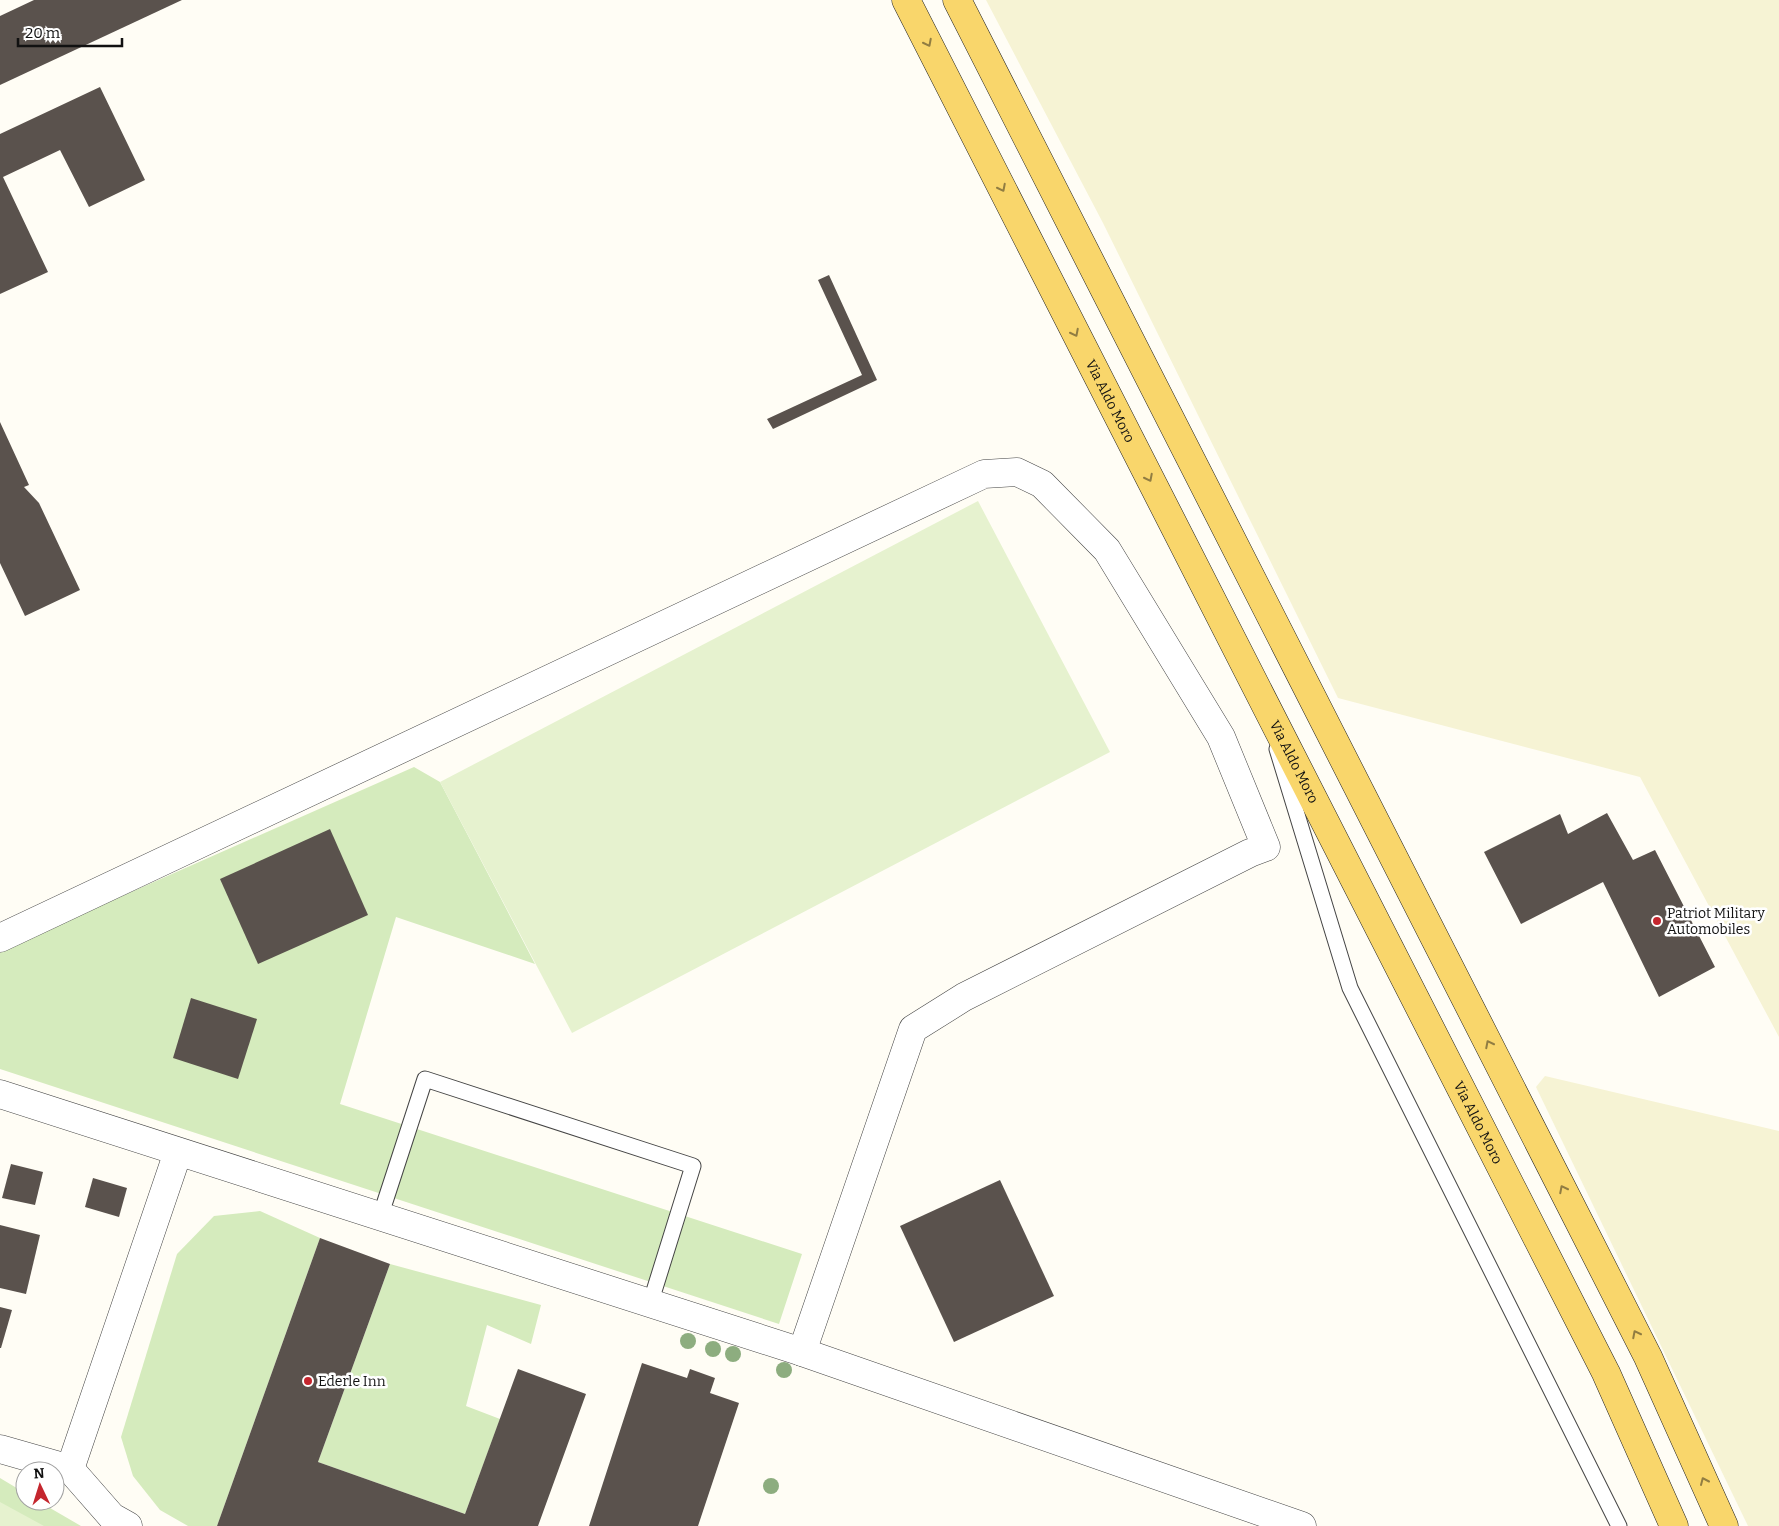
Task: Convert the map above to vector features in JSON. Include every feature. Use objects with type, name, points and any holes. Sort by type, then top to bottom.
[{"type":"main road","name":"Via Aldo Moro","points":[[906,0],[1262,703],[1606,1373],[1674,1526]]},
{"type":"main road","points":[[956,0],[1648,1357],[1724,1526]]},
{"type":"street","points":[[0,938],[984,474],[1017,472],[1042,484],[1107,550],[1161,637],[1221,738],[1266,847],[1250,853],[964,997],[913,1029],[802,1352]]},
{"type":"street","points":[[0,1094],[802,1352],[1302,1526]]},
{"type":"street","points":[[70,1468],[178,1152]]},
{"type":"street","points":[[0,1449],[70,1468],[112,1517],[128,1526]]},
{"type":"lane","points":[[1262,703],[1350,988],[1619,1526]]},
{"type":"lane","points":[[380,1217],[425,1079],[693,1166],[650,1304]]},
{"type":"shaded area","points":[[986,0],[1779,0],[1779,1037],[1640,777],[1338,698],[1103,223]]},
{"type":"shaded area","points":[[1545,1076],[1779,1131],[1779,1526],[1748,1526],[1536,1087]]},
{"type":"green space","points":[[978,501],[1110,752],[572,1033],[440,782]]},
{"type":"green space","points":[[414,767],[440,782],[535,964],[396,917],[340,1104],[802,1254],[779,1324],[0,1069],[0,953],[68,920]]},
{"type":"green space","points":[[260,1211],[320,1238],[217,1526],[188,1526],[160,1510],[133,1476],[121,1437],[177,1254],[214,1216]]},
{"type":"green space","points":[[390,1264],[541,1305],[531,1344],[487,1325],[466,1406],[500,1419],[465,1514],[318,1462]]},
{"type":"green space","points":[[0,1478],[15,1487],[15,1511],[55,1511],[81,1526],[0,1526]]},
{"type":"green space","points":[[0,1502],[44,1526],[0,1526]]},
{"type":"building","points":[[34,0],[182,0],[0,85],[0,16]]},
{"type":"building","points":[[100,87],[145,180],[89,207],[60,150],[3,177],[48,272],[0,294],[0,134]]},
{"type":"building","points":[[829,275],[877,380],[773,429],[767,419],[862,375],[818,280]]},
{"type":"building","points":[[0,422],[29,485],[24,487],[39,503],[80,590],[25,616],[0,563]]},
{"type":"building","points":[[1607,813],[1633,860],[1655,850],[1715,967],[1659,997],[1603,882],[1521,924],[1484,852],[1560,814],[1568,834]]},
{"type":"building","points":[[330,829],[368,915],[258,964],[220,879]]},
{"type":"building","points":[[191,998],[257,1019],[238,1079],[173,1058]]},
{"type":"building","points":[[11,1164],[43,1172],[35,1205],[2,1198]]},
{"type":"building","points":[[93,1178],[127,1188],[119,1217],[85,1207]]},
{"type":"building","points":[[1000,1180],[1054,1296],[954,1342],[900,1226]]},
{"type":"building","points":[[0,1225],[40,1235],[26,1294],[0,1288]]},
{"type":"building","name":"Ederle Inn","points":[[320,1238],[390,1264],[318,1462],[465,1514],[518,1369],[586,1394],[538,1526],[217,1526]]},
{"type":"building","points":[[0,1307],[12,1310],[1,1348],[0,1348]]},
{"type":"building","points":[[642,1363],[687,1378],[690,1369],[715,1378],[710,1393],[739,1403],[698,1526],[589,1526]]},
{"type":"place","name":"Patriot Military Automobiles","points":[[1657,921]]},
{"type":"place","name":"Ederle Inn","points":[[308,1381]]}]
